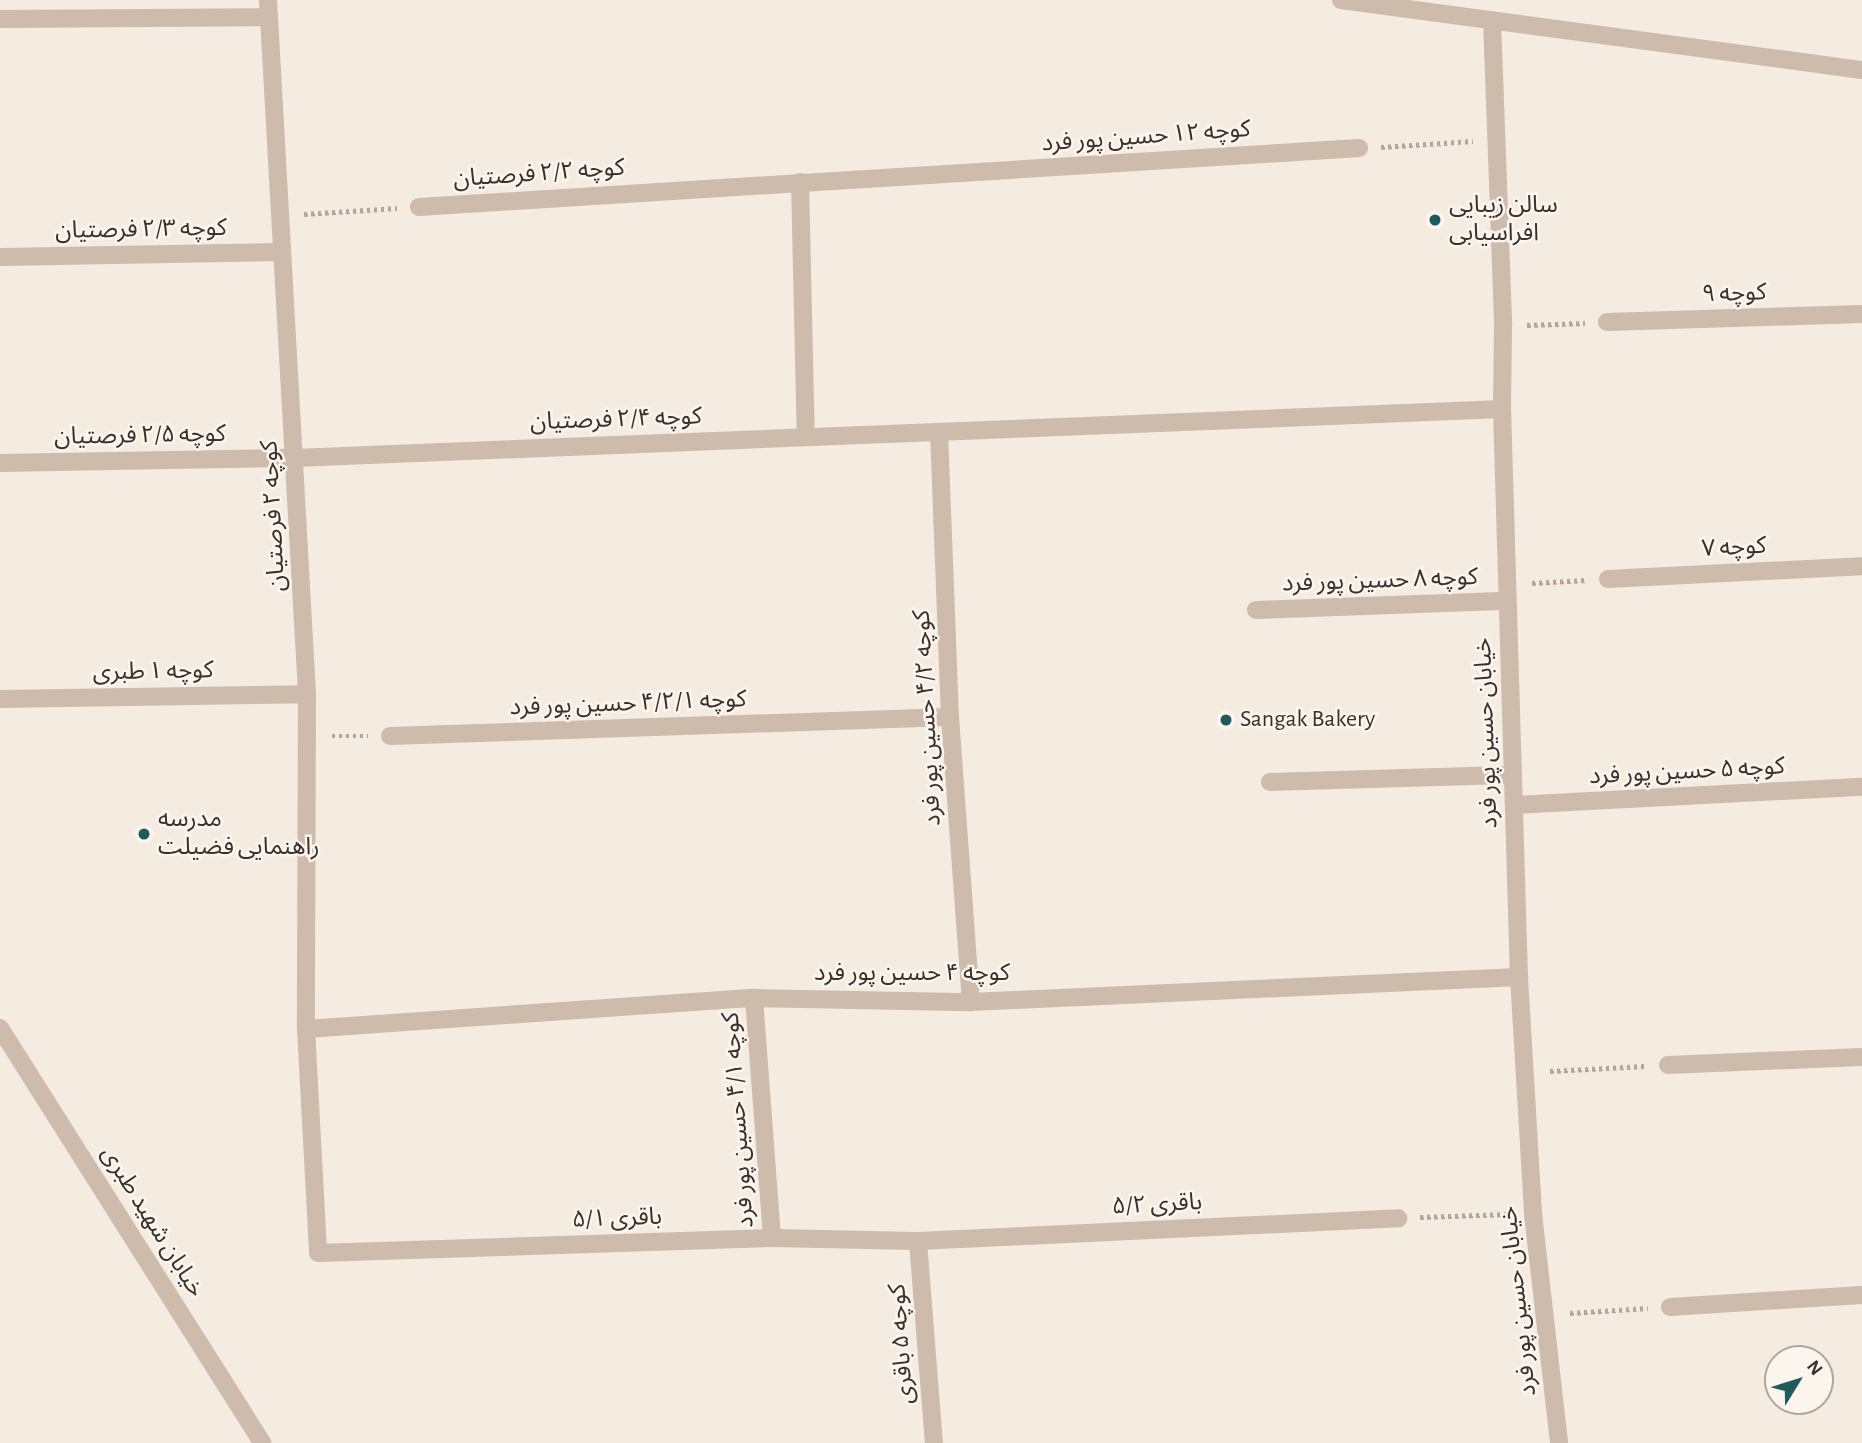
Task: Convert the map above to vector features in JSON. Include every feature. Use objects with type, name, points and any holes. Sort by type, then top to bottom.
[{"type":"street","points":[[1341,0],[1862,70]]},
{"type":"street","points":[[0,19],[268,8]]},
{"type":"street","name":"کوچه ۲ فرصتیان","points":[[268,8],[307,694],[306,1029],[318,1253]]},
{"type":"street","name":"خیابان حسین پور فرد","points":[[1492,20],[1503,326],[1506,592],[1515,805],[1518,977],[1533,1214],[1559,1443]]},
{"type":"street","name":"کوچه ۱۲ حسین پور فرد","points":[[800,183],[1359,148]]},
{"type":"street","points":[[800,183],[806,437]]},
{"type":"street","name":"کوچه ۲/۲ فرصتیان","points":[[419,207],[800,183]]},
{"type":"street","name":"کوچه ۲/۳ فرصتیان","points":[[0,257],[282,252]]},
{"type":"street","name":"کوچه ۹","points":[[1607,322],[1862,314]]},
{"type":"street","name":"کوچه ۲/۴ فرصتیان","points":[[295,458],[1502,409]]},
{"type":"street","name":"کوچه ۴/۲ حسین پور فرد","points":[[939,432],[950,717],[971,1002]]},
{"type":"street","name":"کوچه ۲/۵ فرصتیان","points":[[0,463],[295,458]]},
{"type":"street","name":"کوچه ۷","points":[[1608,579],[1862,566]]},
{"type":"street","name":"کوچه ۸ حسین پور فرد","points":[[1255,610],[1506,592]]},
{"type":"street","name":"کوچه ۱ طبری","points":[[0,699],[307,694]]},
{"type":"street","name":"کوچه ۴/۲/۱ حسین پور فرد","points":[[390,736],[950,717]]},
{"type":"street","points":[[1270,782],[1513,775]]},
{"type":"street","name":"کوچه ۵ حسین پور فرد","points":[[1515,805],[1862,787]]},
{"type":"street","name":"کوچه ۴ حسین پور فرد","points":[[306,1029],[754,998],[971,1002],[1518,977]]},
{"type":"street","name":"کوچه ۴/۱ حسین پور فرد","points":[[754,998],[772,1238]]},
{"type":"street","name":"خیابان شهید طبری","points":[[0,1028],[262,1443]]},
{"type":"street","points":[[1668,1065],[1862,1056]]},
{"type":"street","name":"باقری ۵/۲","points":[[918,1241],[1398,1218]]},
{"type":"street","name":"باقری ۵/۱","points":[[318,1253],[772,1238],[918,1241]]},
{"type":"street","name":"کوچه ۵ باقری","points":[[918,1241],[934,1443]]},
{"type":"street","points":[[1670,1307],[1862,1295]]},
{"type":"path","points":[[1359,148],[1495,139]]},
{"type":"path","points":[[280,215],[419,207]]},
{"type":"path","points":[[1503,326],[1607,322]]},
{"type":"path","points":[[1506,592],[1608,579]]},
{"type":"path","points":[[307,736],[390,736]]},
{"type":"path","points":[[1526,1072],[1668,1065]]},
{"type":"path","points":[[1398,1218],[1533,1214]]},
{"type":"path","points":[[1544,1315],[1670,1307]]},
{"type":"place","name":"سالن زیبایی افراسیابی","points":[[1435,220]]},
{"type":"place","name":"Sangak Bakery","points":[[1226,720]]},
{"type":"place","name":"مدرسه راهنمایی فضیلت","points":[[144,834]]}]
